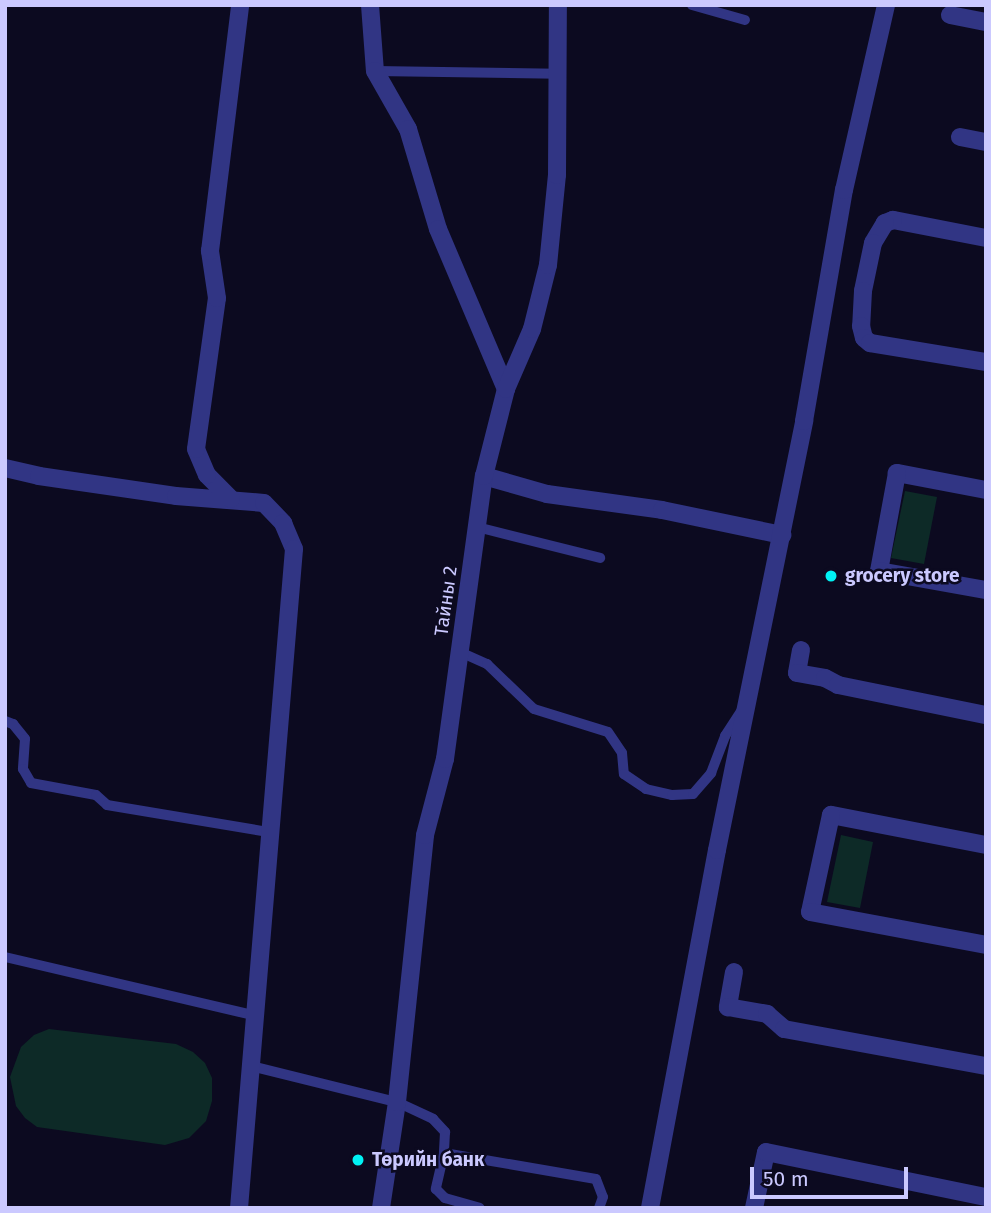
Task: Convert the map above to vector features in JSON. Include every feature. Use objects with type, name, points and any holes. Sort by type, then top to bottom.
[{"type":"street","points":[[231,499],[206,475],[197,449],[216,298],[210,251],[240,5]]},
{"type":"street","points":[[370,5],[374,71],[408,129],[438,229],[506,389]]},
{"type":"street","name":"Тайны 2","points":[[381,1208],[397,1102],[425,835],[445,759],[484,476],[506,389],[532,329],[548,265],[557,175],[558,5]]},
{"type":"street","points":[[650,1208],[746,706],[782,535],[844,190],[887,5]]},
{"type":"street","points":[[950,15],[986,22]]},
{"type":"street","points":[[960,137],[986,142]]},
{"type":"street","points":[[986,238],[893,220],[885,223],[873,243],[863,291],[861,326],[864,338],[870,342],[986,362]]},
{"type":"street","points":[[5,468],[39,476],[176,496],[264,503],[283,523],[294,549],[268,832],[239,1208]]},
{"type":"street","points":[[986,490],[897,473],[879,571],[986,590]]},
{"type":"street","points":[[484,476],[547,494],[662,510],[782,535]]},
{"type":"street","points":[[801,650],[797,673],[825,678],[838,685],[986,715]]},
{"type":"street","points":[[986,845],[831,815],[810,912],[986,945]]},
{"type":"street","points":[[734,972],[728,1007],[767,1014],[784,1029],[986,1066]]},
{"type":"street","points":[[754,1208],[766,1152],[984,1198]]},
{"type":"lane","points":[[692,5],[745,20]]},
{"type":"lane","points":[[374,71],[557,74]]},
{"type":"lane","points":[[477,527],[600,558]]},
{"type":"lane","points":[[460,652],[487,664],[534,709],[608,732],[622,753],[624,774],[646,789],[672,795],[693,794],[711,773],[725,736],[737,714],[746,706]]},
{"type":"lane","points":[[5,721],[13,724],[25,739],[23,769],[31,783],[96,794],[107,805],[268,832]]},
{"type":"lane","points":[[5,957],[253,1015]]},
{"type":"lane","points":[[251,1066],[397,1102],[432,1119],[445,1132],[444,1153],[436,1189],[445,1198],[480,1208]]},
{"type":"lane","points":[[444,1153],[596,1179],[603,1197],[599,1208]]},
{"type":"green space","points":[[905,491],[937,497],[924,564],[891,558]]},
{"type":"green space","points":[[841,835],[873,842],[860,908],[827,902]]},
{"type":"green space","points":[[49,1029],[176,1044],[193,1052],[205,1063],[212,1078],[212,1101],[206,1121],[189,1138],[165,1145],[37,1127],[25,1118],[16,1106],[10,1077],[21,1047],[34,1035]]},
{"type":"place","name":"grocery store","points":[[831,576]]},
{"type":"place","name":"Төрийн банк","points":[[358,1160]]}]
